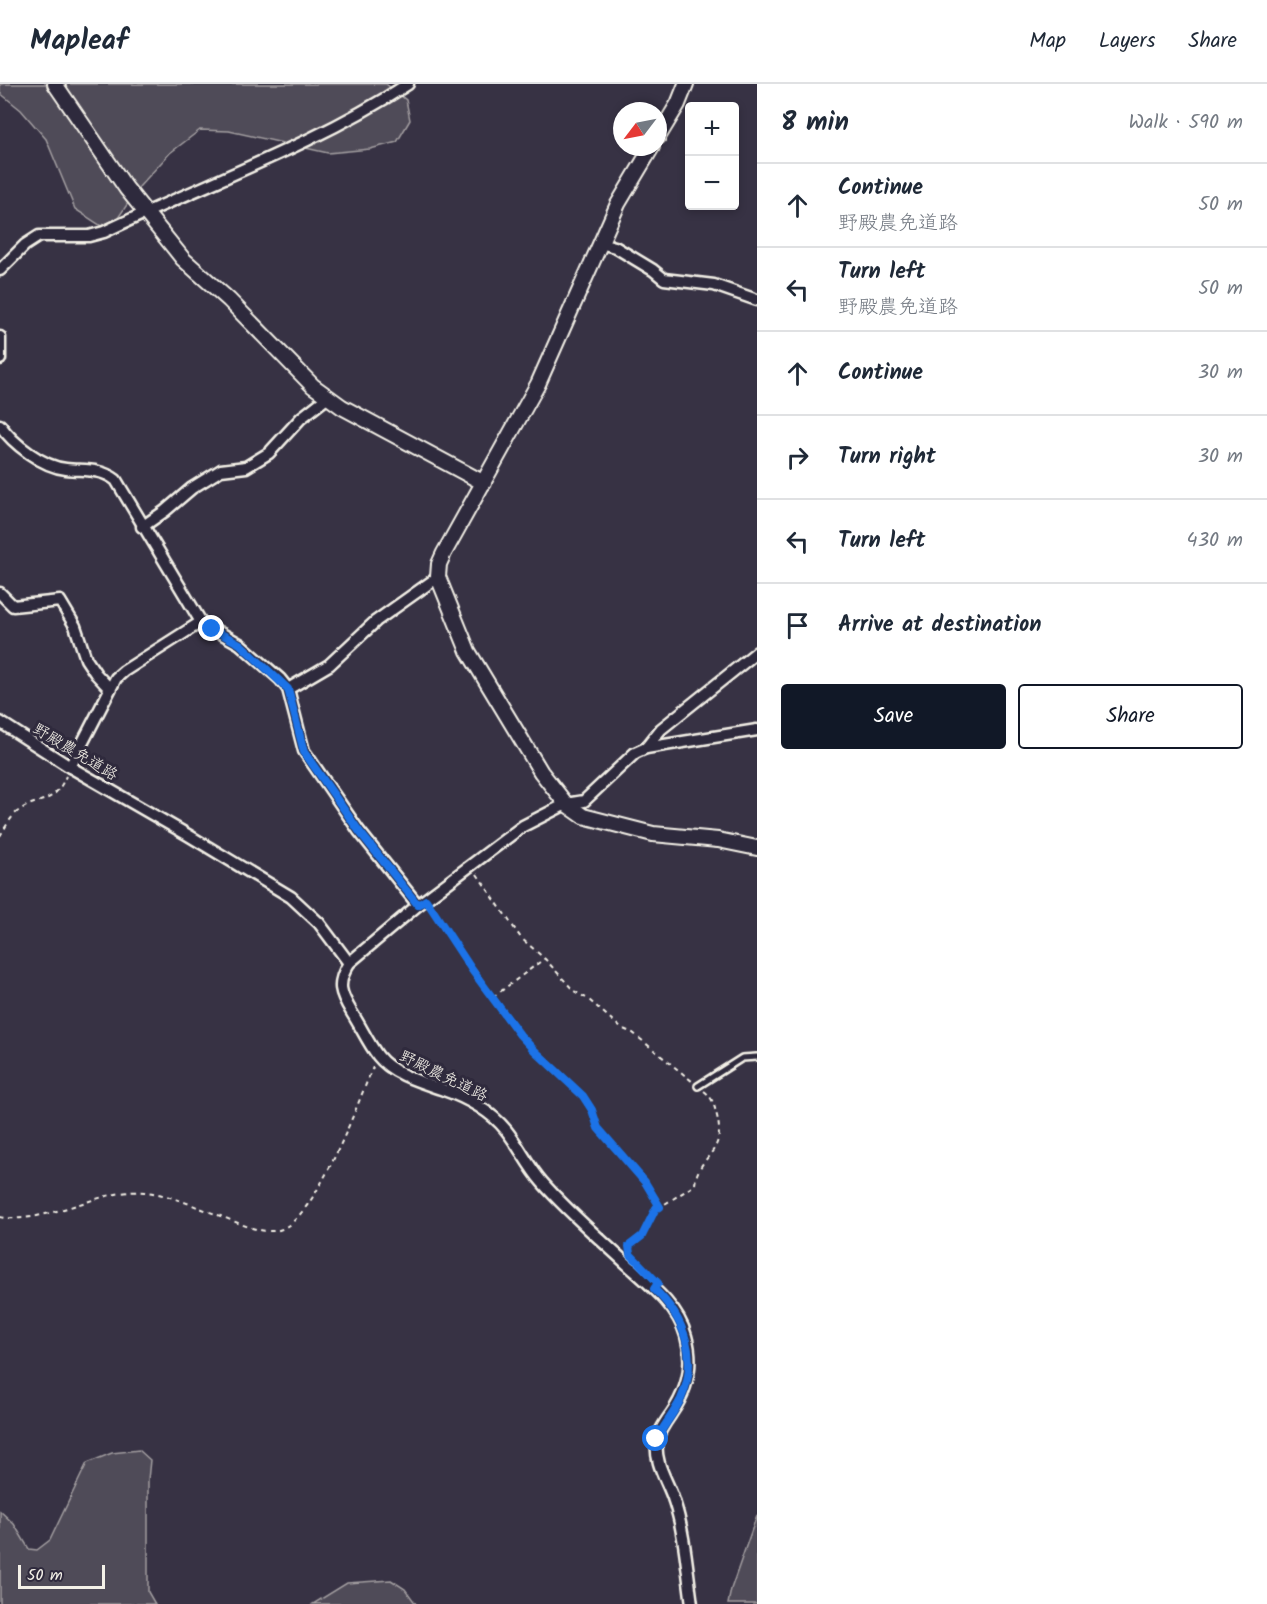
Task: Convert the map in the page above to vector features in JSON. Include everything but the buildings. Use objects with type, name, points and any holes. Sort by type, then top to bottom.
[{"type":"street","points":[[55,84],[126,188],[183,259],[230,300],[313,386],[342,407],[484,483]]},
{"type":"street","points":[[0,270],[25,245],[39,236],[89,236],[104,232],[145,212],[268,160],[371,108],[408,84]]},
{"type":"street","points":[[667,122],[686,84]]},
{"type":"street","points":[[647,156],[618,204],[538,384],[444,553],[439,564],[438,577],[468,651],[542,772],[566,804],[583,816],[653,834],[718,840],[757,848]]},
{"type":"street","points":[[600,243],[615,247],[664,279],[714,285],[757,300]]},
{"type":"street","points":[[0,337],[0,359]]},
{"type":"street","points":[[142,526],[165,511],[192,488],[221,470],[246,467],[269,453],[301,418],[328,397]]},
{"type":"street","points":[[1,431],[50,466],[98,470],[116,480],[201,622],[240,644],[288,689],[304,752],[359,831],[422,902]]},
{"type":"street","points":[[288,689],[329,665],[376,621],[438,577]]},
{"type":"street","points":[[0,593],[13,606],[60,601],[75,626],[86,659],[110,689]]},
{"type":"street","points":[[70,767],[116,678],[201,622]]},
{"type":"street","points":[[646,748],[661,729],[757,652]]},
{"type":"street","name":"野殿農免道路","points":[[0,722],[70,767],[291,897],[319,923],[349,963],[341,975],[342,992],[378,1056],[397,1071],[470,1102],[498,1122],[506,1130],[542,1183],[660,1295],[680,1322],[687,1337],[690,1362],[680,1400],[656,1439],[657,1457],[674,1501],[680,1527],[692,1604]]},
{"type":"street","points":[[349,963],[422,902],[523,826],[566,804],[584,801],[635,753],[646,748],[757,730]]},
{"type":"lane","points":[[698,1086],[742,1058],[757,1057]]},
{"type":"path","points":[[0,836],[17,812],[48,800],[56,794],[70,767]]},
{"type":"path","points":[[471,866],[489,888],[521,938],[545,959],[574,991],[588,999],[621,1028],[633,1033],[709,1095],[714,1103],[720,1127],[719,1138],[713,1153],[696,1175],[695,1185],[656,1208],[642,1236],[629,1246],[630,1254]]},
{"type":"path","points":[[422,902],[534,1050],[583,1096],[592,1110],[598,1128],[645,1182],[660,1207]]},
{"type":"path","points":[[493,997],[545,959]]},
{"type":"path","points":[[0,1217],[24,1217],[129,1192],[147,1192],[170,1197],[261,1230],[280,1230],[299,1217],[322,1182],[335,1158],[378,1056]]},
{"type":"shaded area","points":[[0,84],[386,84],[406,100],[410,120],[397,142],[370,149],[328,153],[229,131],[200,130],[170,153],[139,187],[118,218],[101,226],[75,209],[46,139],[21,110],[0,93]]},
{"type":"shaded area","points":[[139,1450],[150,1460],[148,1592],[155,1604],[0,1604],[0,1511],[14,1524],[29,1549],[37,1550],[50,1540],[87,1463],[112,1453]]},
{"type":"shaded area","points":[[757,1515],[757,1604],[728,1604],[731,1589]]},
{"type":"shaded area","points":[[391,1580],[405,1589],[416,1604],[313,1604],[347,1583]]},
{"type":"route","points":[[212,629],[240,644],[280,679],[288,689],[297,715],[304,752],[359,831],[418,905],[426,900],[472,970],[520,1035],[583,1096],[592,1110],[598,1128],[645,1182],[660,1207],[656,1208],[642,1236],[629,1246],[630,1254],[658,1283],[654,1289],[680,1322],[687,1337],[690,1362],[680,1400],[656,1439]]}]
